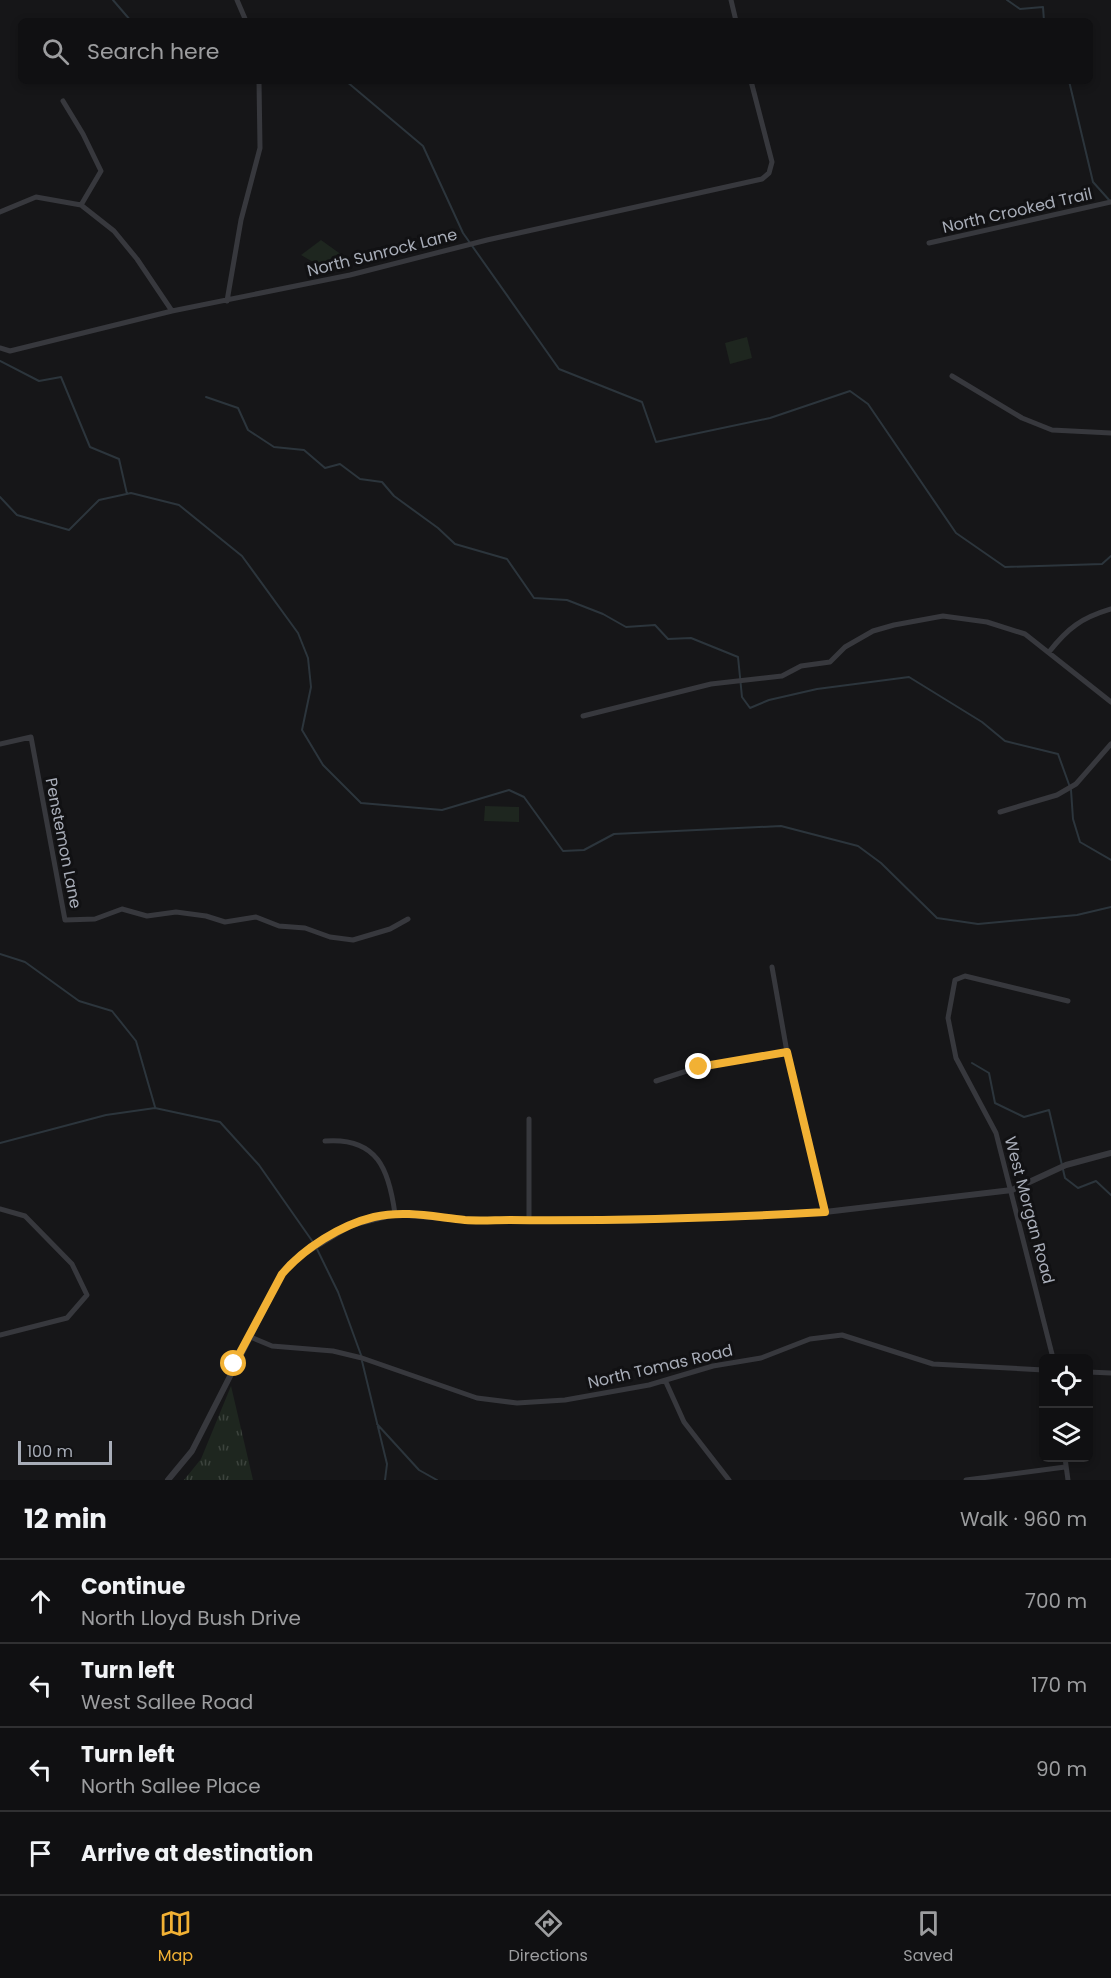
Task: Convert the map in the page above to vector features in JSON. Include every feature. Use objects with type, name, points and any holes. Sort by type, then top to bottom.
[{"type":"street","points":[[237,0],[245,18]]},
{"type":"street","points":[[731,0],[735,18]]},
{"type":"street","points":[[227,301],[241,220],[260,148],[259,84]]},
{"type":"street","name":"North Sunrock Lane","points":[[0,348],[10,351],[172,311],[393,266],[487,240],[752,182],[769,173],[772,162],[752,84]]},
{"type":"street","points":[[63,101],[83,134],[101,171],[81,205]]},
{"type":"street","points":[[0,212],[36,197],[81,205],[114,231],[137,259],[172,311]]},
{"type":"street","name":"North Crooked Trail","points":[[929,243],[1111,202]]},
{"type":"street","points":[[952,376],[1022,418],[1052,430],[1111,433]]},
{"type":"street","points":[[1049,652],[1067,629],[1086,618],[1111,609]]},
{"type":"street","points":[[583,716],[711,684],[782,676],[801,666],[830,662],[845,647],[873,631],[943,616],[987,622],[1025,634],[1111,702]]},
{"type":"street","name":"Penstemon Lane","points":[[0,744],[31,737],[65,920],[95,919],[122,909],[147,916],[176,912],[206,916],[225,922],[256,917],[279,926],[305,928],[330,937],[353,940],[390,929],[408,919]]},
{"type":"street","points":[[1000,812],[1057,795],[1076,784],[1111,744]]},
{"type":"street","points":[[772,968],[787,1052],[825,1212]]},
{"type":"street","name":"West Morgan Road","points":[[1052,1354],[996,1133],[956,1058],[948,1018],[955,980],[965,976],[1068,1001]]},
{"type":"street","points":[[656,1081],[699,1067],[787,1052]]},
{"type":"street","points":[[529,1119],[529,1221]]},
{"type":"street","points":[[326,1141],[349,1142],[375,1155],[384,1168],[391,1187],[395,1214]]},
{"type":"street","points":[[168,1480],[192,1451],[248,1336],[282,1274],[300,1256],[351,1225],[395,1214],[467,1220],[630,1221],[825,1212],[1012,1190],[1066,1165],[1111,1153]]},
{"type":"street","points":[[0,1209],[25,1216],[72,1264],[87,1295],[68,1318],[0,1335]]},
{"type":"street","name":"North Tomas Road","points":[[248,1336],[272,1346],[333,1351],[352,1356],[477,1398],[518,1402],[565,1400],[666,1380],[713,1366],[761,1358],[810,1339],[842,1335],[933,1364],[1039,1370]]},
{"type":"street","points":[[1093,1372],[1111,1373]]},
{"type":"street","points":[[666,1380],[684,1422],[729,1480]]},
{"type":"street","points":[[1065,1462],[1068,1480]]},
{"type":"street","points":[[966,1480],[1065,1467]]},
{"type":"green space","points":[[321,240],[349,260],[350,268],[330,272],[301,255]]},
{"type":"green space","points":[[747,337],[752,358],[730,364],[725,343]]},
{"type":"green space","points":[[485,806],[519,807],[519,822],[484,821]]},
{"type":"green space","points":[[231,1386],[253,1480],[184,1480],[201,1459]]},
{"type":"waterway","points":[[113,0],[128,18]]},
{"type":"waterway","points":[[1007,0],[1020,9],[1043,7],[1044,18]]},
{"type":"waterway","points":[[350,84],[423,146],[463,233],[559,369],[642,402],[656,442],[770,418],[850,391],[868,404],[956,533],[1005,567],[1102,564],[1111,556]]},
{"type":"waterway","points":[[1070,84],[1093,182],[1110,201]]},
{"type":"waterway","points":[[0,361],[39,381],[61,377],[90,447],[119,459],[127,494]]},
{"type":"waterway","points":[[206,397],[238,408],[248,430],[274,447],[304,450],[325,468],[340,464],[360,479],[382,482],[394,496],[438,528],[455,544],[507,559],[534,598],[567,600],[603,614],[626,627],[655,625],[668,639],[691,638],[738,657],[742,697],[750,708],[769,700],[817,689],[909,677],[982,722],[1005,741],[1058,754],[1071,790],[1073,819],[1080,842],[1111,860]]},
{"type":"waterway","points":[[0,497],[17,515],[69,530],[99,500],[131,493],[179,505],[242,556],[298,633],[308,658],[311,687],[302,730],[323,765],[361,803],[442,810],[509,790],[524,797],[563,851],[584,850],[614,834],[781,826],[858,846],[881,863],[937,918],[978,924],[1077,915],[1111,907]]},
{"type":"waterway","points":[[0,954],[25,962],[79,1001],[112,1011],[136,1041],[155,1107]]},
{"type":"waterway","points":[[972,1063],[989,1073],[995,1103],[1024,1117],[1049,1110],[1065,1178],[1078,1188],[1096,1181],[1111,1195]]},
{"type":"waterway","points":[[0,1143],[106,1115],[155,1108],[220,1122],[259,1165],[315,1245],[338,1292],[361,1355]]},
{"type":"waterway","points":[[362,1361],[387,1464],[385,1480]]},
{"type":"waterway","points":[[377,1424],[419,1470],[437,1480]]},
{"type":"route","points":[[234,1364],[282,1274],[290,1264],[315,1245],[351,1225],[373,1218],[413,1214],[467,1220],[630,1221],[825,1212],[820,1182],[813,1162],[787,1052],[699,1067]]}]
